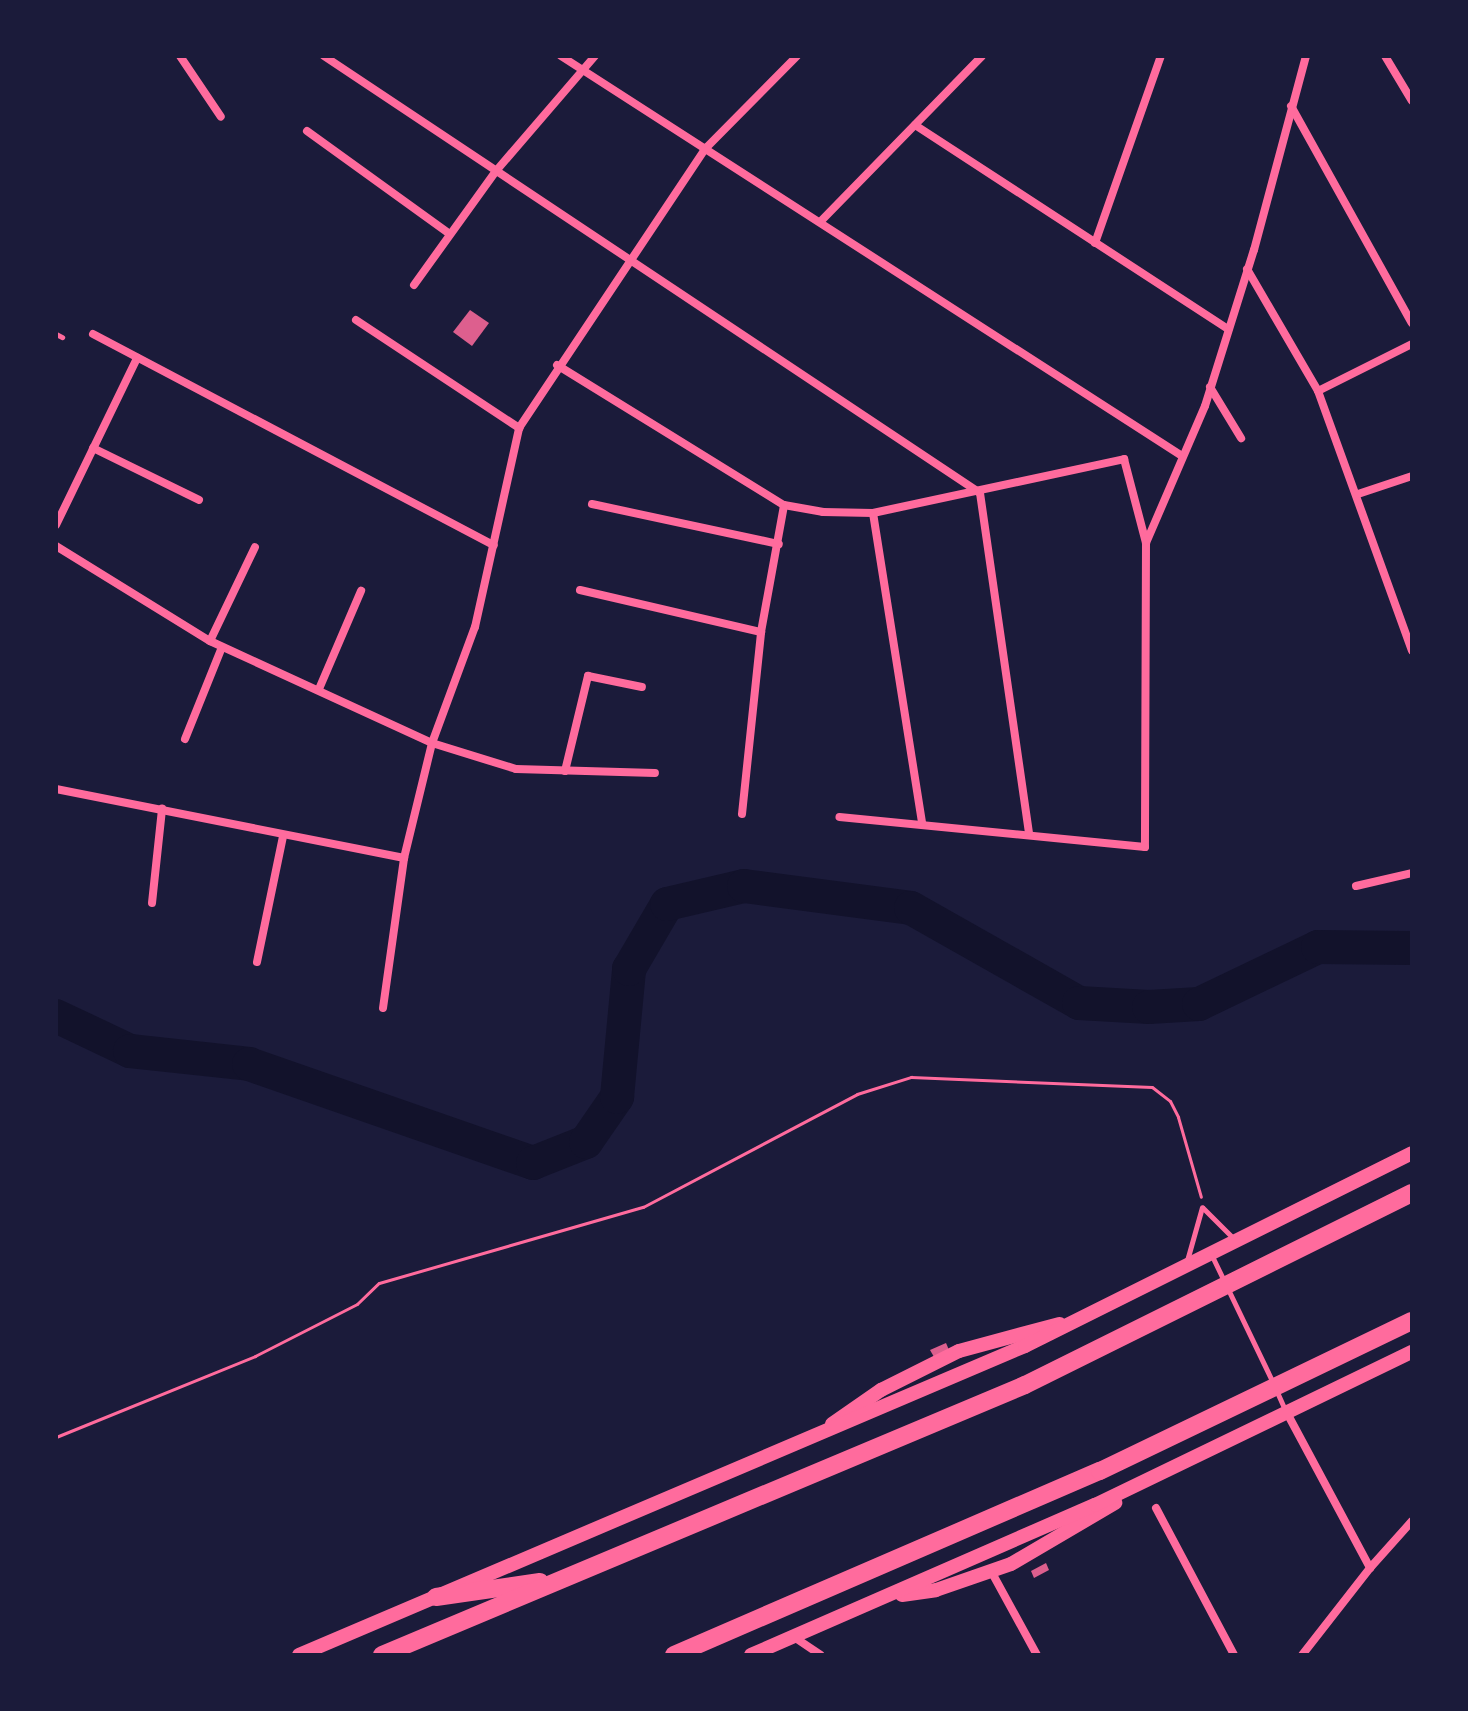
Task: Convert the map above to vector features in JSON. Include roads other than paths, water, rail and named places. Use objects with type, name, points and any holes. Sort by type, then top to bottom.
[{"type":"highway","points":[[382,1655],[1025,1385],[1412,1193]]},
{"type":"highway","points":[[674,1655],[1100,1471],[1412,1321]]},
{"type":"highway","points":[[436,1597],[567,1579]]},
{"type":"main road","points":[[299,1655],[812,1438],[1077,1320],[1239,1243],[1412,1153]]},
{"type":"main road","points":[[812,1438],[881,1390],[959,1351],[1020,1330],[1077,1320]]},
{"type":"main road","points":[[751,1655],[1148,1479],[1412,1352]]},
{"type":"main road","points":[[885,1597],[936,1590],[991,1571],[1050,1545],[1148,1479]]},
{"type":"street","points":[[180,56],[221,117]]},
{"type":"street","points":[[324,56],[627,262],[980,493],[1029,835]]},
{"type":"street","points":[[561,56],[822,220],[1182,456]]},
{"type":"street","points":[[414,285],[496,171],[595,56]]},
{"type":"street","points":[[383,1008],[404,858],[432,743],[475,627],[519,428],[557,365],[706,148],[797,56]]},
{"type":"street","points":[[822,220],[982,56]]},
{"type":"street","points":[[1095,243],[1161,56]]},
{"type":"street","points":[[1146,543],[1177,479],[1182,456],[1210,387],[1247,269],[1306,56]]},
{"type":"street","points":[[1385,56],[1412,101]]},
{"type":"street","points":[[1291,106],[1412,323]]},
{"type":"street","points":[[915,125],[1228,329]]},
{"type":"street","points":[[307,131],[450,234]]},
{"type":"street","points":[[1247,269],[1318,391],[1358,494],[1412,651]]},
{"type":"street","points":[[356,320],[519,428]]},
{"type":"street","points":[[93,334],[494,545]]},
{"type":"street","points":[[1318,391],[1412,344]]},
{"type":"street","points":[[56,525],[137,358]]},
{"type":"street","points":[[557,365],[784,505],[873,513],[980,493],[1124,459],[1146,543],[1145,847],[839,817]]},
{"type":"street","points":[[1210,387],[1241,438]]},
{"type":"street","points":[[93,448],[199,500]]},
{"type":"street","points":[[1358,494],[1412,476]]},
{"type":"street","points":[[592,504],[779,544]]},
{"type":"street","points":[[742,814],[761,632],[784,505]]},
{"type":"street","points":[[873,513],[922,823]]},
{"type":"street","points":[[56,546],[210,641],[432,743],[516,769],[655,773]]},
{"type":"street","points":[[210,641],[255,547]]},
{"type":"street","points":[[580,590],[761,632]]},
{"type":"street","points":[[319,689],[361,591]]},
{"type":"street","points":[[185,739],[222,647]]},
{"type":"street","points":[[565,771],[588,676],[642,687]]},
{"type":"street","points":[[56,789],[404,858]]},
{"type":"street","points":[[152,903],[162,809]]},
{"type":"street","points":[[257,962],[283,836]]},
{"type":"street","points":[[1356,886],[1412,873]]},
{"type":"street","points":[[1287,1413],[1370,1568]]},
{"type":"street","points":[[1156,1508],[1234,1655]]},
{"type":"street","points":[[1302,1655],[1370,1568],[1412,1521]]},
{"type":"street","points":[[991,1571],[1037,1655]]},
{"type":"street","points":[[794,1637],[821,1655]]},
{"type":"lane","points":[[1186,1269],[1202,1207],[1239,1243]]},
{"type":"lane","points":[[1212,1256],[1287,1413]]},
{"type":"waterway","points":[[56,1016],[130,1051],[249,1064],[533,1163],[586,1142],[617,1097],[629,969],[667,904],[744,886],[911,908],[1079,1003],[1149,1007],[1199,1004],[1318,947],[1412,948]]}]
